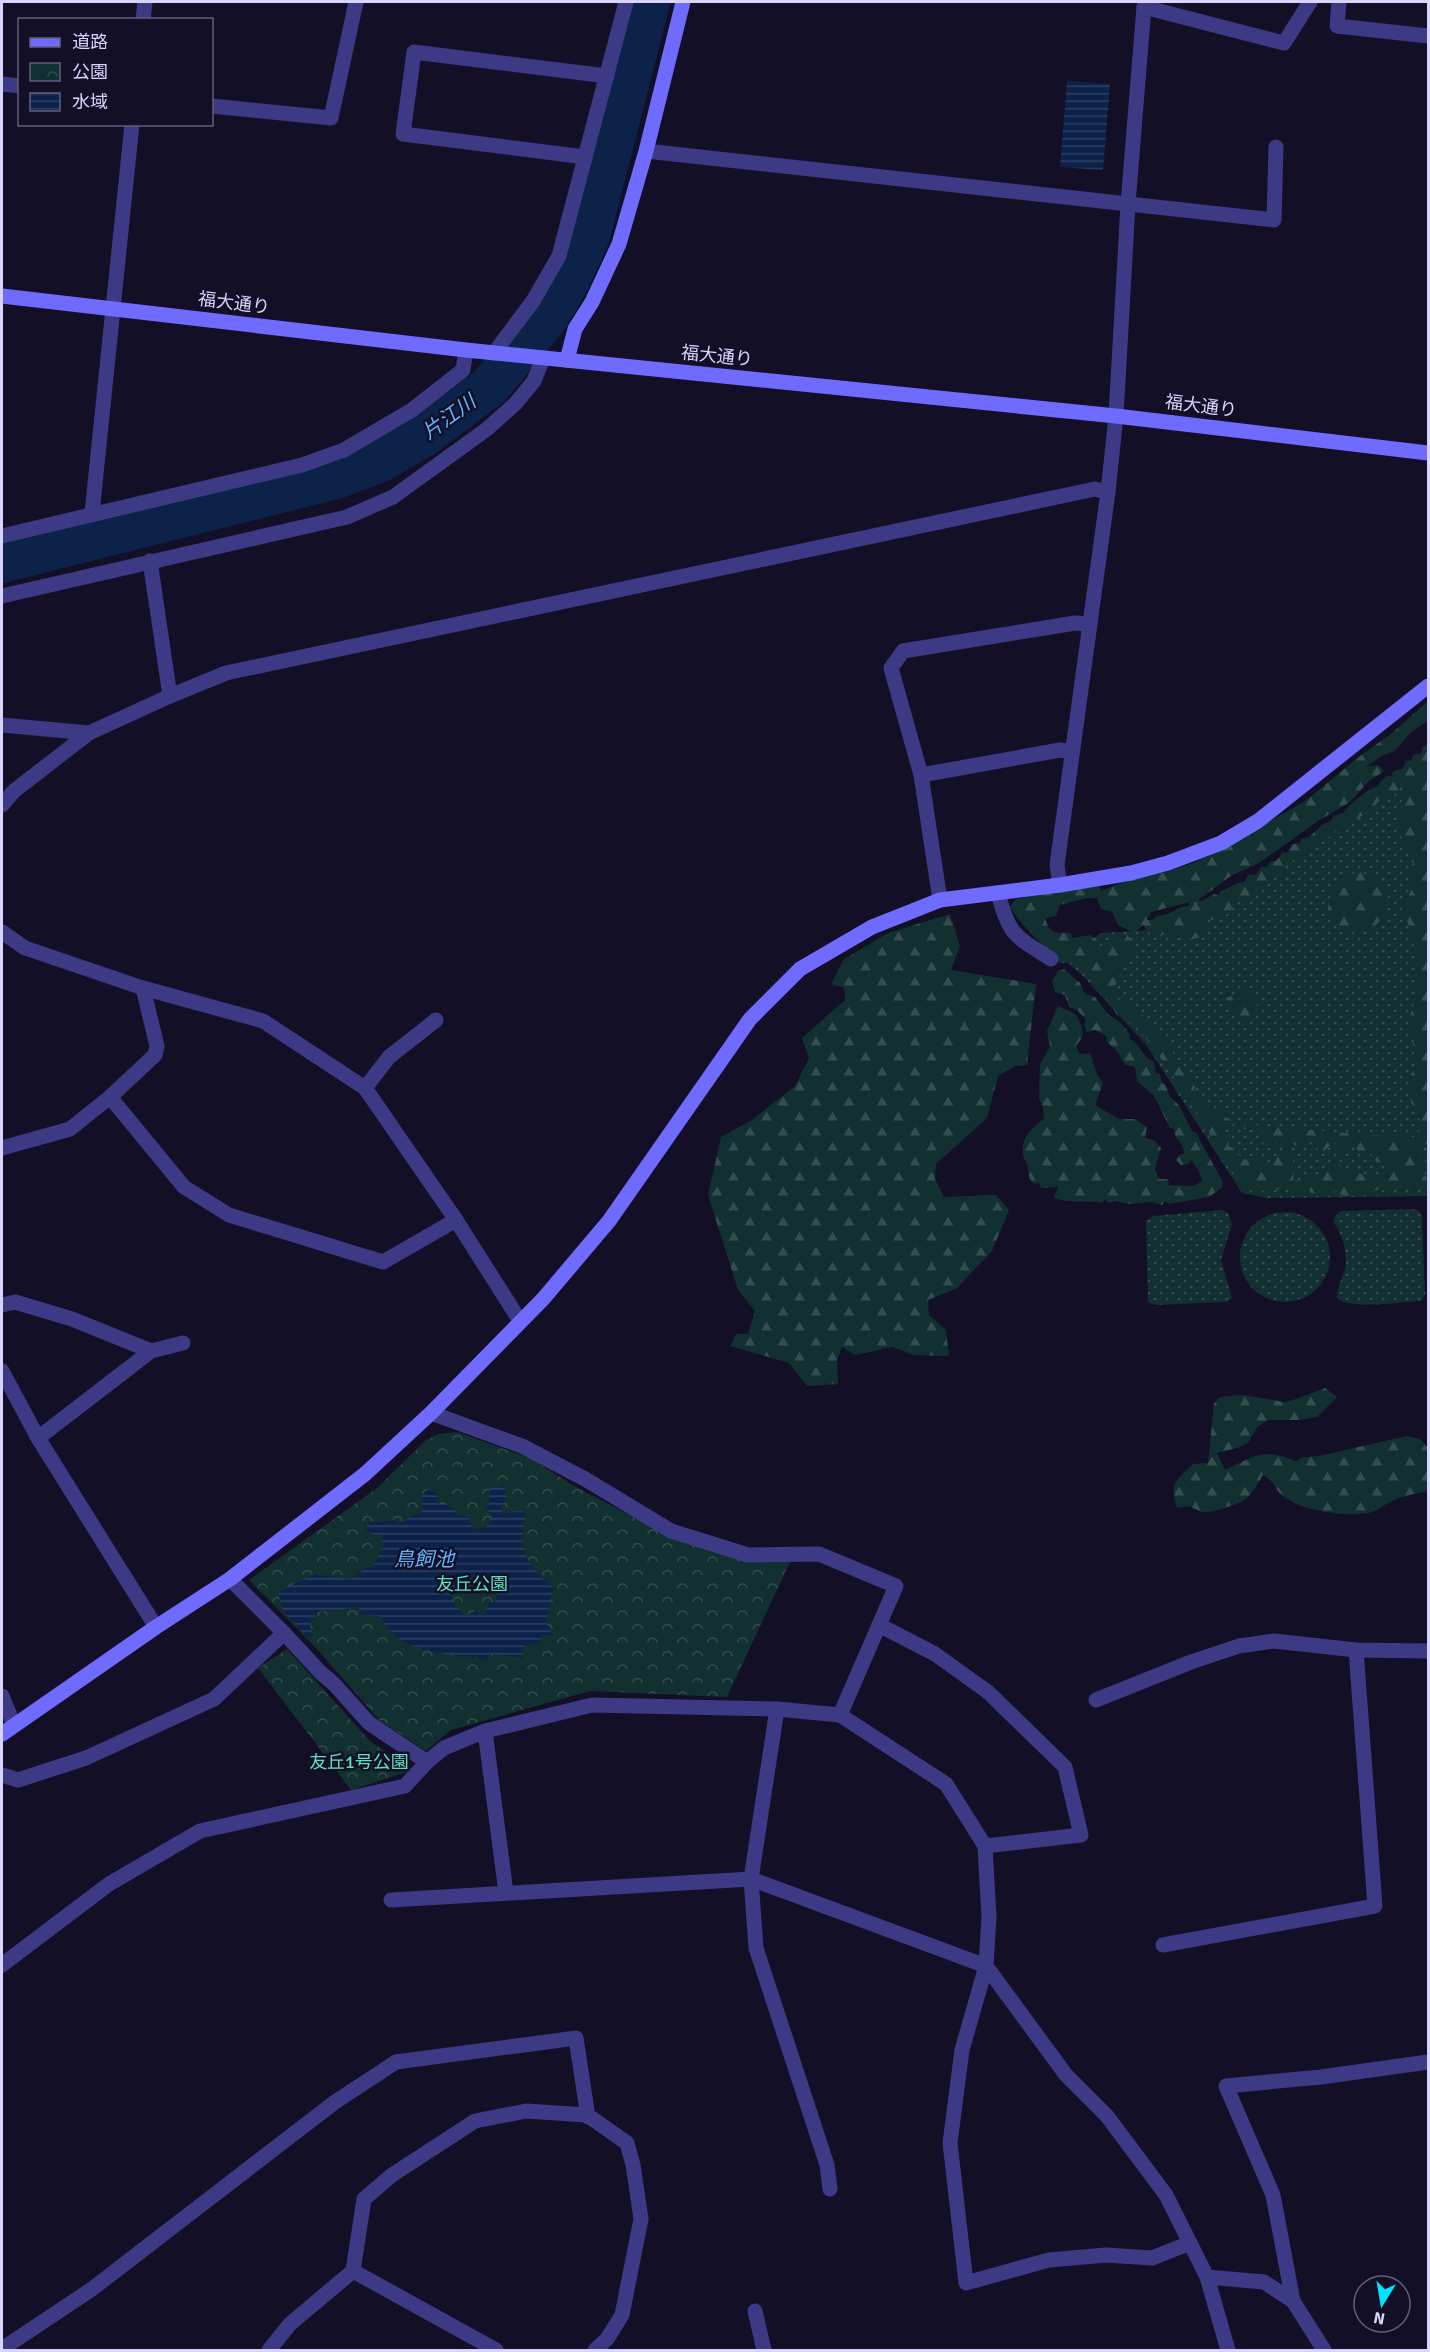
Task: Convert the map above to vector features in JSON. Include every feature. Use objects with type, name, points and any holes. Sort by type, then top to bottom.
[{"type":"street","points":[[143,18],[145,2]]},
{"type":"street","points":[[213,106],[331,118],[356,2]]},
{"type":"street","points":[[494,353],[533,301],[559,256],[626,2]]},
{"type":"street","points":[[567,360],[575,329],[592,302],[619,244],[646,151],[683,2]]},
{"type":"street","points":[[1060,885],[1057,865],[1108,492],[1116,416],[1128,204],[1145,4],[1284,43],[1310,2]]},
{"type":"street","points":[[1339,2],[1337,26],[1428,36]]},
{"type":"street","points":[[585,157],[403,134],[414,52],[607,76]]},
{"type":"street","points":[[2,84],[18,86]]},
{"type":"street","points":[[92,513],[132,126]]},
{"type":"street","points":[[646,151],[1274,220],[1276,147]]},
{"type":"street","name":"福大通り","points":[[2,296],[466,350],[1116,416],[1428,453]]},
{"type":"street","points":[[2,536],[302,465],[344,450],[412,410],[463,370],[466,350]]},
{"type":"street","points":[[2,596],[347,516],[393,497],[487,429],[508,410],[534,381],[543,358]]},
{"type":"street","points":[[2,805],[14,791],[89,733],[226,673],[1095,489],[1108,492]]},
{"type":"street","points":[[150,561],[170,696]]},
{"type":"street","points":[[940,900],[921,775],[891,668],[903,651],[1075,623],[1090,624]]},
{"type":"street","points":[[2,1696],[8,1730],[156,1627],[230,1580],[365,1474],[431,1413],[543,1299],[609,1221],[750,1019],[800,969],[872,927],[940,900],[1060,885],[1131,873],[1159,866],[1221,843],[1258,821],[1428,686]]},
{"type":"street","points":[[2,725],[89,733]]},
{"type":"street","points":[[921,775],[1060,750],[1072,752]]},
{"type":"street","points":[[998,893],[1005,921],[1016,937],[1051,959]]},
{"type":"street","points":[[2,932],[25,948],[143,988],[263,1022],[365,1088],[456,1220],[520,1321]]},
{"type":"street","points":[[2,1148],[70,1130],[110,1097],[154,1055],[156,1046],[143,988]]},
{"type":"street","points":[[365,1088],[389,1057],[436,1020]]},
{"type":"street","points":[[110,1097],[184,1187],[228,1215],[383,1262],[456,1220]]},
{"type":"street","points":[[2,1305],[15,1302],[72,1319],[151,1351]]},
{"type":"street","points":[[38,1438],[151,1351],[183,1343]]},
{"type":"street","points":[[2,1371],[38,1438],[156,1627]]},
{"type":"street","points":[[431,1413],[522,1446],[585,1479],[670,1531],[748,1555],[819,1554],[896,1586],[840,1715]]},
{"type":"street","points":[[230,1580],[369,1723],[427,1762]]},
{"type":"street","points":[[879,1625],[935,1654],[988,1692],[1065,1767],[1082,1835],[985,1846]]},
{"type":"street","points":[[2,1775],[18,1780],[86,1758],[214,1699],[284,1633]]},
{"type":"street","points":[[1096,1700],[1191,1662],[1239,1646],[1274,1641],[1356,1650],[1428,1652]]},
{"type":"street","points":[[1163,1945],[1375,1906],[1356,1650]]},
{"type":"street","points":[[2,1965],[109,1884],[200,1832],[405,1786],[427,1762],[444,1748],[485,1731],[592,1705],[777,1709],[840,1715],[946,1784],[985,1846],[989,1917],[986,1966],[962,2050],[950,2143],[966,2283],[1049,2260],[1106,2255],[1152,2258],[1190,2243]]},
{"type":"street","points":[[777,1709],[751,1879],[756,1948],[827,2165],[830,2189]]},
{"type":"street","points":[[485,1731],[506,1893]]},
{"type":"street","points":[[391,1900],[751,1879],[986,1966],[1066,2075],[1107,2116],[1166,2195],[1207,2277],[1228,2350]]},
{"type":"street","points":[[9,2348],[92,2289],[335,2102],[396,2062],[576,2038],[588,2117]]},
{"type":"street","points":[[1324,2350],[1293,2301],[1273,2195],[1226,2086],[1321,2077],[1428,2062]]},
{"type":"street","points":[[268,2350],[290,2324],[353,2271],[364,2199],[392,2175],[475,2121],[526,2111],[587,2115],[627,2143],[633,2164],[641,2219],[622,2315],[607,2339],[595,2350]]},
{"type":"street","points":[[353,2271],[496,2350]]},
{"type":"street","points":[[1207,2277],[1264,2282],[1293,2301]]},
{"type":"street","points":[[755,2311],[764,2350]]},
{"type":"green space","points":[[1428,701],[1428,721],[1411,732],[1395,751],[1383,755],[1366,767],[1378,765],[1384,771],[1368,782],[1350,802],[1318,821],[1259,863],[1231,876],[1198,900],[1202,901],[1214,894],[1219,895],[1221,891],[1244,882],[1249,874],[1256,875],[1261,867],[1266,867],[1272,861],[1276,861],[1283,852],[1287,853],[1293,844],[1300,843],[1301,839],[1309,837],[1322,825],[1332,820],[1333,816],[1343,813],[1360,797],[1379,786],[1387,776],[1392,776],[1396,770],[1402,769],[1406,761],[1412,760],[1413,755],[1422,753],[1422,748],[1428,743],[1428,1143],[1417,1148],[1417,1152],[1426,1162],[1424,1175],[1428,1179],[1428,1187],[1422,1189],[1397,1186],[1389,1191],[1380,1189],[1361,1195],[1354,1193],[1346,1197],[1330,1189],[1318,1194],[1311,1193],[1309,1188],[1304,1194],[1295,1194],[1291,1189],[1282,1190],[1281,1188],[1274,1191],[1251,1191],[1246,1186],[1240,1186],[1238,1178],[1220,1158],[1221,1152],[1217,1151],[1214,1142],[1209,1137],[1210,1133],[1204,1127],[1204,1122],[1200,1120],[1193,1105],[1182,1095],[1175,1079],[1151,1044],[1138,1029],[1116,1014],[1111,1003],[1094,988],[1090,977],[1071,963],[1060,963],[1027,929],[1010,907],[1016,899],[1099,885],[1101,891],[1128,880],[1196,862],[1304,802],[1392,733]],"holes":[[[1400,786],[1407,789],[1403,792],[1399,821],[1401,835],[1414,861],[1408,872],[1412,888],[1402,910],[1419,954],[1416,996],[1408,1024],[1410,1034],[1415,1037],[1412,1047],[1418,1063],[1413,1070],[1409,1087],[1412,1105],[1420,1121],[1426,1127],[1420,1129],[1416,1137],[1242,1124],[1236,1128],[1263,1131],[1262,1143],[1273,1146],[1280,1139],[1283,1146],[1289,1147],[1293,1142],[1294,1145],[1306,1148],[1310,1141],[1318,1150],[1324,1151],[1334,1142],[1339,1150],[1346,1152],[1355,1145],[1360,1155],[1365,1158],[1371,1154],[1379,1162],[1396,1168],[1375,1175],[1367,1175],[1352,1172],[1339,1164],[1327,1167],[1322,1176],[1293,1181],[1294,1158],[1288,1153],[1280,1153],[1270,1166],[1261,1164],[1257,1160],[1240,1159],[1240,1155],[1234,1153],[1233,1148],[1228,1146],[1233,1135],[1222,1131],[1231,1129],[1233,1123],[1230,1119],[1226,1119],[1224,1112],[1214,1113],[1212,1109],[1207,1108],[1205,1100],[1201,1099],[1200,1091],[1194,1090],[1195,1087],[1185,1070],[1173,1055],[1173,1049],[1167,1045],[1164,1037],[1153,1027],[1152,1023],[1145,1020],[1140,1012],[1123,999],[1116,1000],[1118,993],[1114,987],[1123,962],[1137,946],[1126,934],[1111,939],[1109,949],[1099,957],[1100,943],[1090,935],[1073,938],[1070,933],[1054,932],[1045,918],[1056,916],[1060,905],[1087,898],[1097,898],[1101,909],[1112,912],[1118,925],[1135,933],[1143,925],[1148,932],[1157,937],[1169,933],[1188,940],[1202,937],[1206,932],[1208,919],[1212,920],[1230,913],[1233,905],[1261,890],[1272,876],[1280,876],[1285,872],[1285,865],[1292,865],[1293,859],[1301,859],[1306,856],[1307,849],[1312,849],[1319,841],[1334,835],[1337,826],[1353,821],[1379,801],[1382,803],[1387,801],[1389,796],[1393,798]],[[1190,902],[1188,906],[1147,920],[1151,912]]]},
{"type":"green space","points":[[1428,752],[1428,1196],[1267,1198],[1242,1193],[1147,1046],[1083,976],[1066,961],[1072,949],[1102,933],[1148,930],[1248,885]]},
{"type":"green space","points":[[1361,872],[1383,882],[1388,898],[1387,909],[1372,928],[1348,932],[1336,926],[1327,915],[1330,897],[1338,880]]},
{"type":"green space","points":[[950,914],[960,946],[951,970],[1036,984],[1027,1065],[1015,1066],[998,1076],[987,1118],[936,1164],[935,1179],[944,1197],[996,1195],[1009,1210],[992,1251],[957,1288],[928,1300],[929,1315],[946,1330],[949,1356],[913,1355],[893,1347],[855,1355],[842,1347],[837,1360],[838,1384],[807,1386],[789,1363],[730,1346],[736,1334],[748,1334],[755,1311],[738,1290],[708,1195],[721,1137],[752,1120],[795,1086],[809,1058],[802,1038],[845,1000],[844,988],[831,984],[843,960],[888,933]]},
{"type":"green space","points":[[1064,969],[1080,983],[1085,994],[1095,997],[1109,1015],[1120,1022],[1129,1033],[1130,1039],[1147,1058],[1154,1062],[1156,1073],[1160,1074],[1162,1083],[1166,1085],[1170,1097],[1179,1105],[1192,1131],[1197,1133],[1223,1182],[1222,1188],[1209,1197],[1169,1204],[1165,1201],[1162,1205],[1152,1202],[1128,1204],[1115,1201],[1108,1203],[1105,1199],[1102,1203],[1071,1201],[1054,1197],[1058,1187],[1042,1188],[1038,1183],[1034,1184],[1029,1177],[1023,1156],[1023,1143],[1028,1134],[1044,1119],[1043,1107],[1039,1098],[1040,1064],[1050,1047],[1047,1031],[1058,1006],[1073,1013],[1079,1019],[1083,1036],[1076,1046],[1080,1054],[1090,1053],[1097,1074],[1103,1083],[1095,1105],[1119,1119],[1135,1119],[1147,1127],[1145,1138],[1154,1140],[1161,1148],[1155,1169],[1159,1179],[1168,1179],[1169,1185],[1194,1186],[1202,1181],[1199,1171],[1191,1160],[1189,1164],[1181,1165],[1176,1160],[1184,1153],[1183,1146],[1175,1136],[1174,1129],[1170,1128],[1154,1096],[1137,1081],[1135,1067],[1125,1065],[1117,1051],[1107,1042],[1106,1036],[1095,1030],[1087,1032],[1084,1025],[1086,1020],[1077,1010],[1069,1007],[1065,995],[1055,992],[1052,981],[1058,971]]},
{"type":"green space","points":[[1246,988],[1255,996],[1258,1010],[1248,1018],[1236,1018],[1227,1009],[1227,998]]},
{"type":"green space","points":[[1416,1209],[1422,1215],[1425,1295],[1421,1301],[1353,1304],[1337,1298],[1346,1257],[1342,1238],[1333,1222],[1336,1215],[1341,1211]]},
{"type":"green space","points":[[1222,1210],[1228,1213],[1232,1224],[1221,1260],[1232,1298],[1226,1302],[1155,1305],[1148,1302],[1146,1221],[1153,1216]]},
{"type":"green space","points":[[1285,1212],[1302,1215],[1317,1225],[1327,1240],[1330,1257],[1327,1274],[1317,1289],[1302,1299],[1285,1302],[1268,1299],[1253,1289],[1243,1274],[1240,1257],[1243,1240],[1253,1225],[1268,1215]]},
{"type":"green space","points":[[1325,1388],[1337,1397],[1317,1417],[1299,1420],[1268,1420],[1257,1427],[1248,1443],[1217,1453],[1225,1470],[1259,1455],[1274,1455],[1296,1461],[1303,1457],[1319,1456],[1407,1436],[1420,1439],[1428,1448],[1428,1491],[1396,1499],[1372,1512],[1351,1514],[1325,1512],[1290,1501],[1263,1475],[1250,1495],[1237,1504],[1209,1512],[1202,1512],[1190,1506],[1177,1508],[1175,1483],[1193,1464],[1208,1463],[1214,1403],[1220,1397],[1243,1395],[1285,1402]]},
{"type":"green space","name":"友丘公園","points":[[457,1432],[530,1458],[576,1487],[668,1535],[791,1560],[727,1697],[590,1691],[451,1730],[426,1751],[379,1720],[316,1648],[249,1580],[377,1488],[426,1440],[439,1434]]},
{"type":"green space","name":"友丘1号公園","points":[[287,1649],[370,1741],[413,1770],[351,1790],[258,1668]]},
{"type":"water","points":[[1067,81],[1110,84],[1103,170],[1060,167]]},
{"type":"water","name":"鳥飼池","points":[[504,1486],[507,1498],[501,1507],[503,1514],[515,1511],[526,1512],[523,1546],[526,1555],[536,1571],[554,1588],[546,1621],[553,1636],[542,1634],[539,1644],[525,1645],[522,1653],[524,1658],[490,1654],[488,1660],[480,1659],[476,1655],[472,1659],[469,1656],[461,1657],[414,1647],[396,1636],[380,1616],[361,1615],[359,1607],[318,1612],[310,1624],[313,1635],[307,1637],[283,1611],[278,1592],[314,1574],[351,1579],[364,1569],[373,1566],[384,1545],[381,1535],[372,1534],[366,1530],[369,1523],[394,1520],[400,1524],[422,1513],[422,1495],[428,1489],[437,1492],[437,1504],[449,1506],[457,1515],[469,1517],[470,1526],[478,1529],[489,1526],[493,1517],[486,1507],[490,1488]],"holes":[[[480,1575],[493,1578],[497,1587],[497,1596],[495,1602],[489,1603],[486,1613],[480,1614],[476,1609],[472,1614],[465,1615],[453,1603],[450,1593],[460,1585]]]},
{"type":"waterway","name":"片江川","points":[[2,562],[336,478],[381,461],[425,435],[489,387],[547,318],[570,278],[589,236],[649,2]]}]
